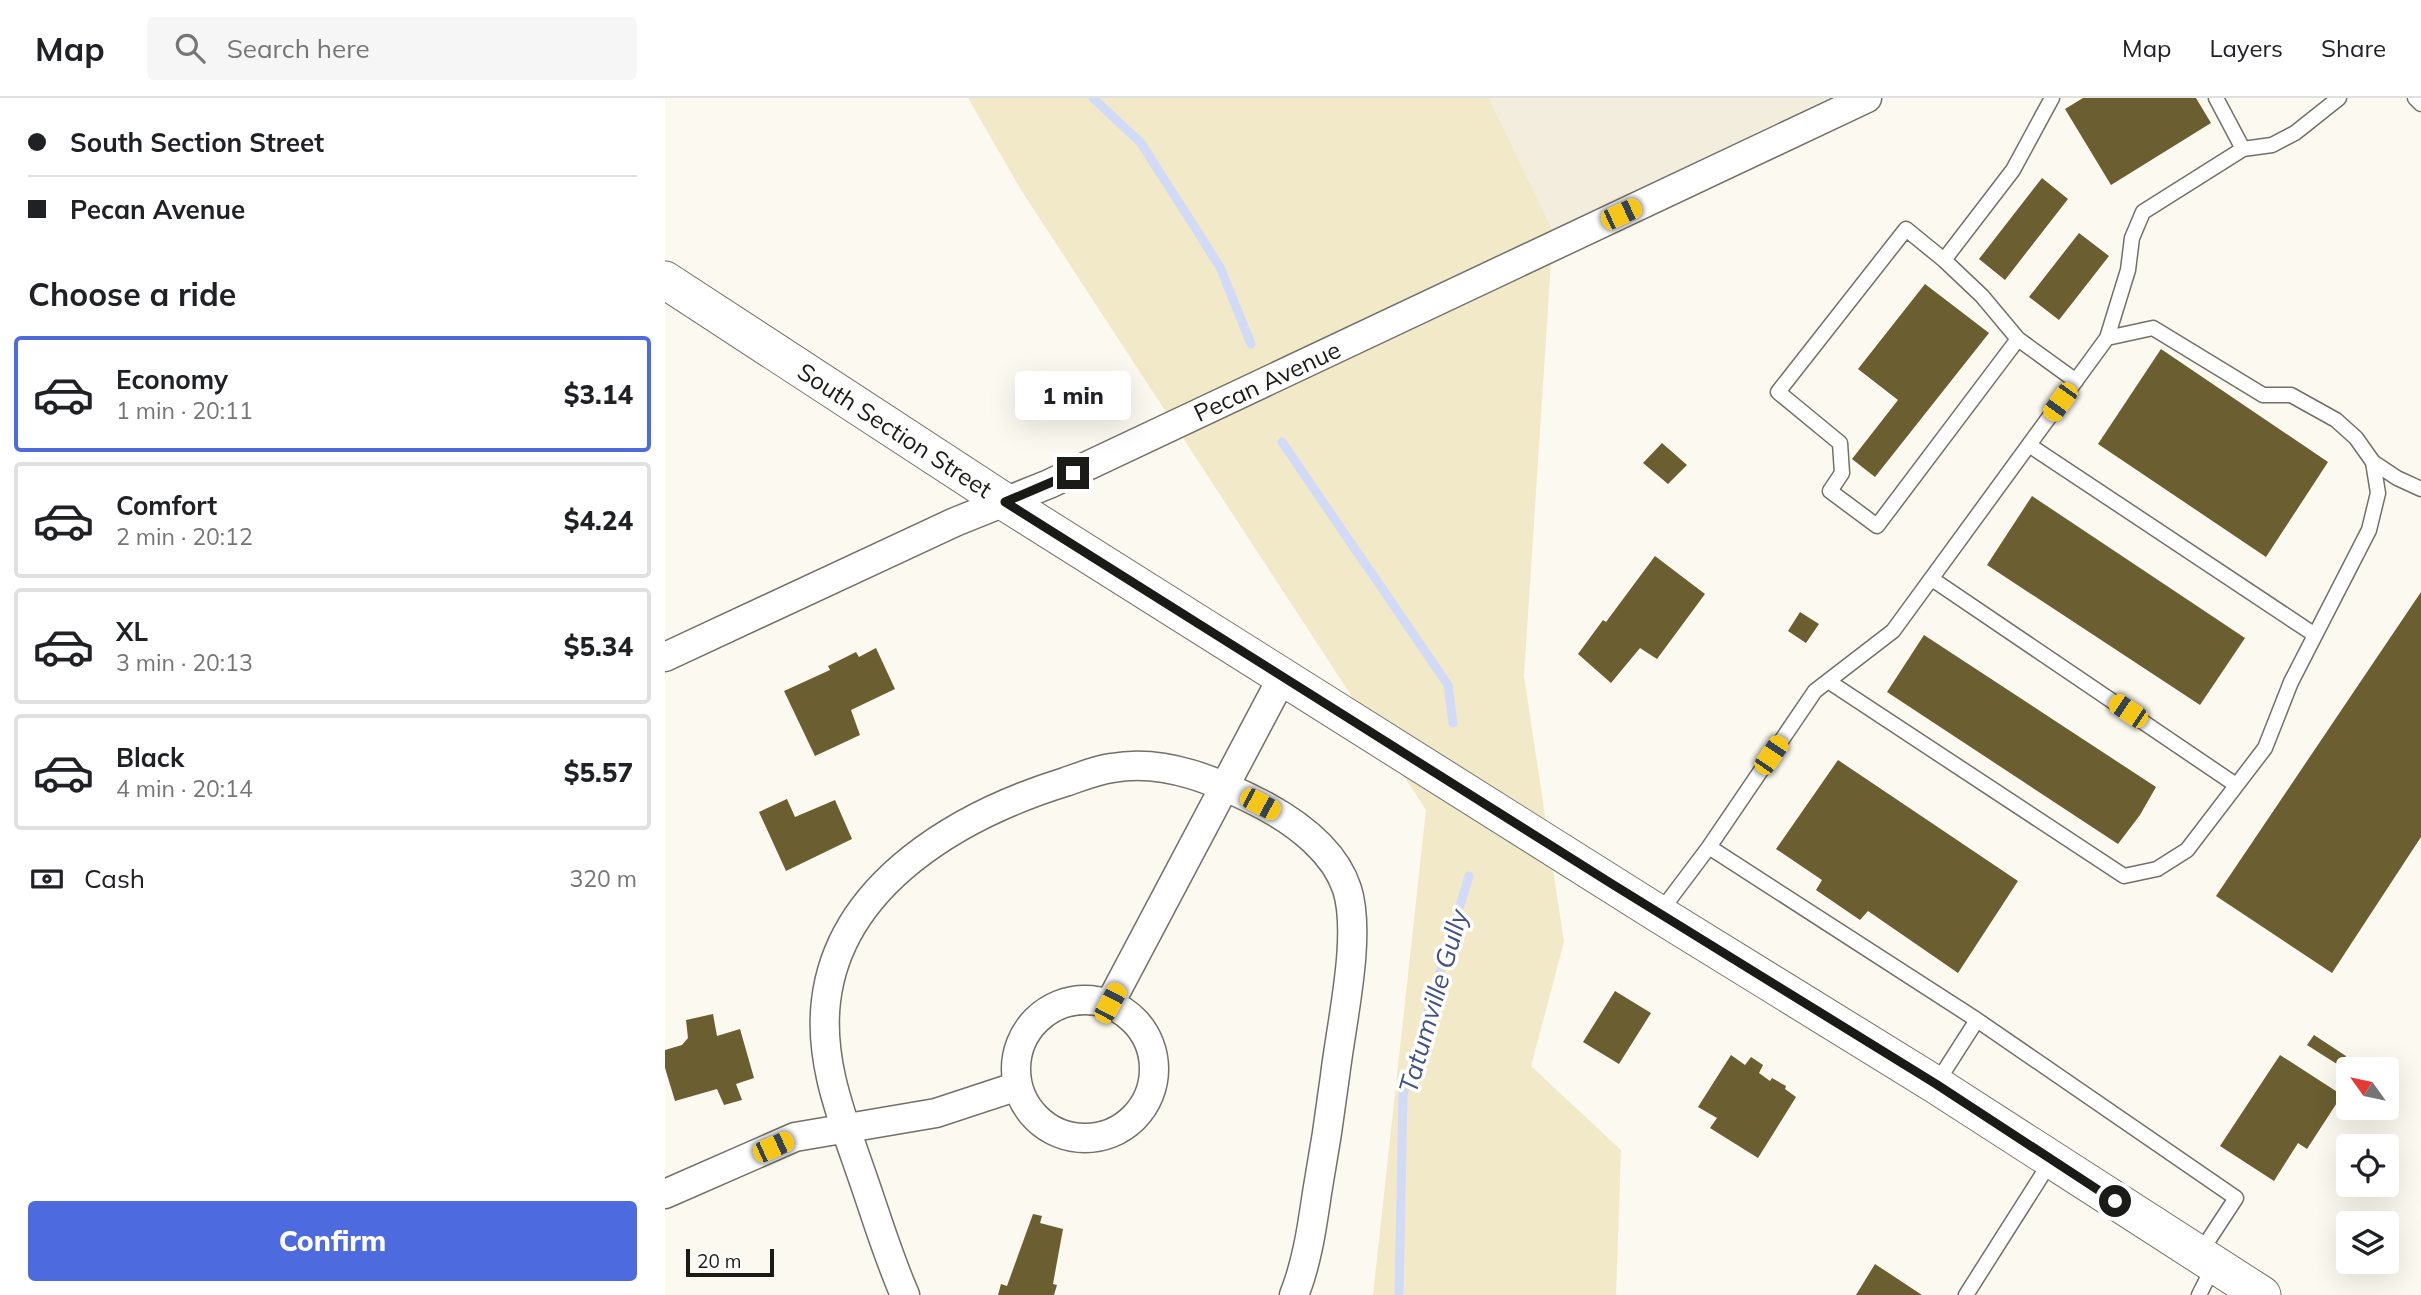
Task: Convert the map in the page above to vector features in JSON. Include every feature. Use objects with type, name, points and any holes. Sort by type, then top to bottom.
[{"type":"street","name":"Pecan Avenue","points":[[665,657],[955,522],[1061,479],[1867,98]]},
{"type":"street","name":"South Section Street","points":[[665,280],[1005,502],[1282,678],[1936,1084],[2051,1161],[2204,1271],[2262,1295]]},
{"type":"street","points":[[1110,1003],[1282,678]]},
{"type":"street","points":[[905,1295],[844,1129],[826,1063],[823,1028],[833,967],[860,914],[914,857],[940,837],[1044,789],[1112,767],[1170,768],[1198,775],[1285,818],[1311,838],[1331,860],[1345,884],[1352,907],[1351,956],[1312,1227],[1294,1295]]},
{"type":"street","points":[[1089,999],[1110,1003],[1131,1016],[1146,1034],[1154,1056],[1154,1080],[1146,1102],[1132,1121],[1112,1133],[1100,1136],[1065,1136],[1044,1125],[1027,1108],[1018,1086],[1016,1065],[1020,1043],[1032,1025],[1048,1010],[1068,1002],[1089,999]]},
{"type":"street","points":[[665,1194],[795,1137],[936,1113],[1018,1086]]},
{"type":"lane","points":[[1944,260],[2013,170],[2052,98]]},
{"type":"lane","points":[[2216,98],[2243,149]]},
{"type":"lane","points":[[1659,914],[1815,691],[1893,631],[2107,338],[2128,270],[2131,238],[2143,212],[2243,149],[2272,145],[2295,133],[2339,98]]},
{"type":"lane","points":[[2415,98],[2421,104]]},
{"type":"lane","points":[[2018,340],[1877,526],[1830,491],[1842,473],[1840,443],[1778,392],[1906,229],[1982,296],[2018,340],[2075,381]]},
{"type":"lane","points":[[2107,338],[2153,328],[2263,395],[2291,395],[2336,420],[2357,438],[2373,462],[2397,478],[2421,489]]},
{"type":"lane","points":[[2029,445],[2315,635]]},
{"type":"lane","points":[[1828,681],[2124,876],[2157,869],[2187,850],[2265,748],[2291,682],[2369,530],[2378,493],[2373,462]]},
{"type":"lane","points":[[1932,579],[2237,785]]},
{"type":"lane","points":[[1709,846],[1977,1020],[2236,1198],[2204,1271]]},
{"type":"lane","points":[[1936,1084],[1977,1020]]},
{"type":"lane","points":[[1966,1295],[2051,1161]]},
{"type":"shaded area","points":[[968,98],[1489,98],[1553,231],[1524,676],[1564,942],[1531,1066],[1621,1150],[1616,1295],[1373,1295],[1426,810],[1021,190]]},
{"type":"shaded area","points":[[1489,98],[1829,98],[1553,231]]},
{"type":"building","points":[[2083,98],[2196,98],[2211,123],[2111,185],[2065,109]]},
{"type":"building","points":[[2042,178],[2068,199],[2005,280],[1979,259]]},
{"type":"building","points":[[2079,233],[2109,256],[2059,320],[2029,297]]},
{"type":"building","points":[[1925,284],[1989,333],[1875,477],[1852,459],[1898,400],[1858,369]]},
{"type":"building","points":[[2161,349],[2328,462],[2266,557],[2098,444]]},
{"type":"building","points":[[1662,443],[1687,465],[1668,484],[1643,463]]},
{"type":"building","points":[[2032,496],[2245,638],[2200,705],[1987,565]]},
{"type":"building","points":[[1655,556],[1705,594],[1657,659],[1640,648],[1611,683],[1578,654],[1603,620],[1606,622]]},
{"type":"building","points":[[2421,592],[2421,837],[2332,973],[2216,896]]},
{"type":"building","points":[[1800,612],[1819,624],[1806,643],[1788,631]]},
{"type":"building","points":[[1924,635],[2156,787],[2140,815],[2118,844],[1887,692]]},
{"type":"building","points":[[876,648],[895,689],[851,710],[860,735],[815,756],[784,691],[830,670],[828,666],[856,652],[859,657]]},
{"type":"building","points":[[1838,760],[2018,881],[1958,973],[1868,911],[1860,920],[1816,890],[1822,880],[1776,849]]},
{"type":"building","points":[[787,799],[795,817],[835,800],[852,839],[786,871],[759,812]]},
{"type":"building","points":[[1615,991],[1651,1013],[1619,1064],[1583,1042]]},
{"type":"building","points":[[713,1014],[717,1036],[740,1029],[754,1078],[736,1084],[742,1100],[724,1105],[717,1089],[675,1101],[665,1068],[665,1050],[682,1045],[688,1038],[686,1020]]},
{"type":"building","points":[[2314,1035],[2346,1056],[2336,1057],[2336,1063],[2307,1045]]},
{"type":"building","points":[[1731,1055],[1745,1065],[1751,1057],[1763,1065],[1759,1073],[1770,1081],[1772,1078],[1786,1086],[1785,1089],[1796,1097],[1758,1158],[1710,1128],[1717,1118],[1698,1107]]},
{"type":"building","points":[[2280,1055],[2336,1091],[2336,1104],[2307,1149],[2298,1143],[2274,1181],[2220,1146]]},
{"type":"building","points":[[1033,1214],[1042,1216],[1040,1223],[1063,1229],[1053,1284],[1057,1285],[1054,1295],[998,1295],[1001,1284],[1007,1286]]},
{"type":"building","points":[[1875,1264],[1922,1295],[1856,1295]]},
{"type":"waterway","name":"Tatumville Gully","points":[[1093,98],[1141,143],[1220,267],[1251,344]]},
{"type":"waterway","name":"Tatumville Gully","points":[[1282,442],[1448,685],[1453,723]]},
{"type":"waterway","name":"Tatumville Gully","points":[[1399,1295],[1403,1095],[1469,876]]},
{"type":"route","points":[[1073,473],[1005,502],[1612,884],[1936,1084],[2115,1201]]}]
